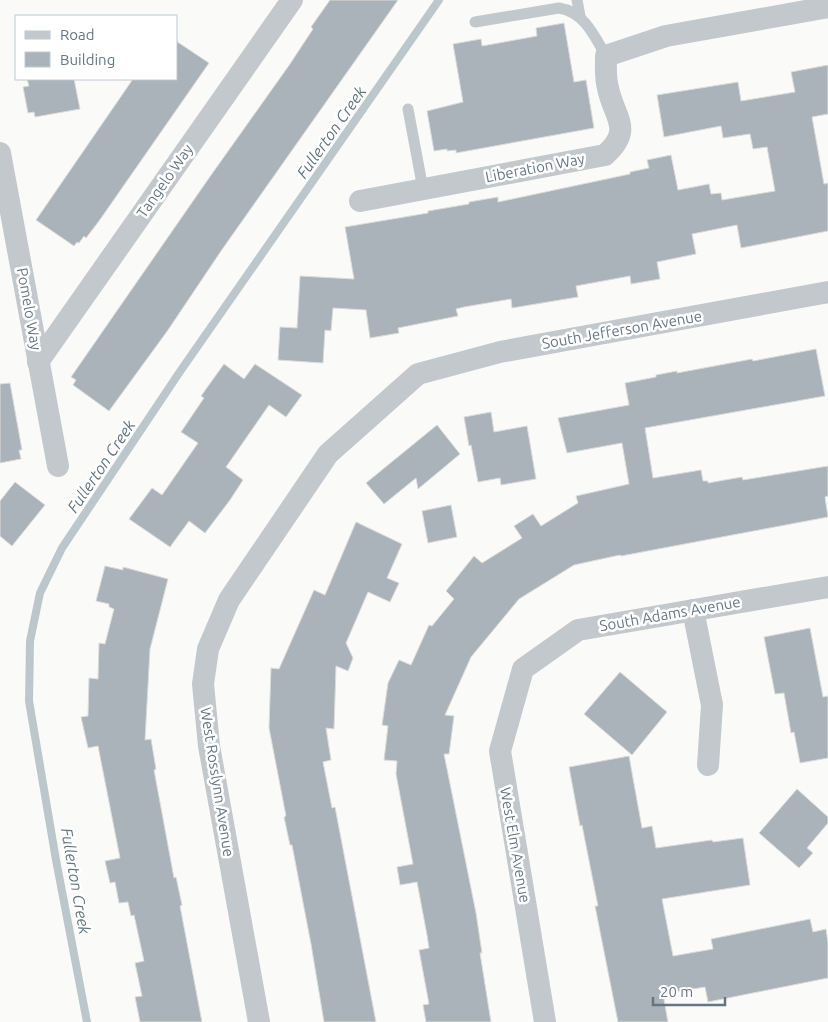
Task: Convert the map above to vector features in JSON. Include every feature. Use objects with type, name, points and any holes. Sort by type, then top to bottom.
[{"type":"street","name":"Tangelo Way","points":[[38,362],[292,0]]},
{"type":"street","points":[[606,56],[666,36],[792,6],[828,7]]},
{"type":"street","name":"Liberation Way","points":[[360,201],[605,154],[614,146],[620,136],[620,123],[607,87],[606,56]]},
{"type":"street","name":"Pomelo Way","points":[[0,153],[58,466]]},
{"type":"street","name":"South Jefferson Avenue","points":[[418,374],[500,352],[828,292]]},
{"type":"street","name":"West Rosslynn Avenue","points":[[259,1022],[209,746],[204,684],[208,649],[229,600],[328,454],[418,374]]},
{"type":"street","name":"South Adams Avenue","points":[[523,669],[578,630],[828,586]]},
{"type":"street","points":[[693,610],[712,705],[708,765]]},
{"type":"street","name":"West Elm Avenue","points":[[523,669],[500,751],[545,1022]]},
{"type":"lane","points":[[578,0],[580,16]]},
{"type":"lane","points":[[475,22],[558,8],[569,10],[580,16],[606,56]]},
{"type":"lane","points":[[408,109],[423,189]]},
{"type":"building","points":[[330,0],[398,0],[221,251],[168,330],[109,411],[73,385],[76,380],[71,377],[290,64],[313,29],[311,27]]},
{"type":"building","points":[[564,23],[574,82],[586,80],[594,128],[456,153],[456,150],[447,151],[447,149],[434,151],[427,111],[463,102],[453,44],[481,39],[482,46],[537,36],[536,28]]},
{"type":"building","points":[[178,42],[209,63],[86,238],[84,236],[74,246],[36,220],[132,80],[178,80]]},
{"type":"building","points":[[828,65],[828,114],[812,117],[824,184],[828,183],[828,231],[741,248],[737,225],[692,234],[696,254],[657,262],[660,279],[631,284],[630,276],[576,286],[578,297],[512,308],[511,299],[464,307],[456,309],[458,316],[398,328],[399,333],[370,338],[366,310],[333,308],[331,331],[325,330],[323,363],[278,360],[280,327],[297,328],[300,276],[354,279],[345,227],[428,213],[428,211],[498,197],[498,202],[630,174],[630,172],[649,168],[647,160],[671,155],[678,190],[709,184],[711,194],[721,193],[722,200],[775,191],[767,147],[753,149],[750,134],[723,138],[721,126],[664,137],[657,95],[738,82],[741,101],[795,92],[791,72]]},
{"type":"building","points":[[27,80],[74,80],[80,109],[35,117],[34,112],[28,113],[23,87],[29,86]]},
{"type":"building","points":[[816,349],[825,396],[645,428],[653,478],[701,470],[703,481],[708,481],[708,483],[742,477],[743,480],[828,466],[828,496],[825,497],[828,517],[574,565],[519,599],[471,657],[445,715],[454,716],[449,754],[444,754],[476,913],[491,1022],[426,1022],[423,1005],[429,1004],[419,950],[429,948],[427,935],[417,882],[400,885],[397,867],[413,864],[396,774],[397,761],[384,760],[388,726],[382,725],[388,683],[399,660],[411,665],[429,625],[432,626],[454,599],[446,591],[474,556],[482,563],[522,538],[514,526],[533,514],[541,526],[578,503],[576,496],[629,484],[622,443],[567,453],[558,418],[629,405],[625,383],[677,371],[677,373],[752,359],[753,361]]},
{"type":"building","points":[[224,364],[244,379],[255,364],[302,395],[286,417],[269,405],[226,467],[243,480],[230,500],[205,533],[189,521],[170,547],[129,519],[152,488],[162,495],[198,443],[181,432],[204,398],[201,396]]},
{"type":"building","points":[[10,383],[22,450],[19,450],[21,459],[0,463],[0,384]]},
{"type":"building","points":[[491,412],[494,432],[527,426],[536,479],[501,485],[500,478],[478,482],[464,417]]},
{"type":"building","points":[[437,425],[460,454],[418,489],[416,478],[384,504],[366,483]]},
{"type":"building","points":[[15,482],[45,505],[12,546],[0,536],[0,501]]},
{"type":"building","points":[[451,505],[457,537],[428,543],[422,511]]},
{"type":"building","points":[[356,522],[402,544],[387,578],[399,583],[390,602],[368,592],[346,643],[353,658],[348,671],[336,666],[334,729],[326,728],[331,760],[323,762],[332,808],[335,807],[376,1022],[324,1022],[292,845],[290,845],[284,817],[286,816],[269,728],[271,668],[279,669],[314,590],[325,595]]},
{"type":"building","points":[[105,566],[123,570],[123,567],[168,579],[150,649],[145,740],[151,739],[156,769],[154,770],[174,878],[176,877],[182,905],[180,906],[202,1022],[140,1022],[135,997],[142,996],[135,963],[144,961],[134,915],[131,916],[128,902],[119,903],[115,882],[110,883],[105,861],[120,858],[98,746],[88,748],[81,717],[88,716],[89,678],[98,679],[99,643],[105,644],[114,609],[109,607],[109,604],[96,601]]},
{"type":"building","points":[[810,628],[823,697],[828,696],[828,758],[800,763],[794,732],[791,733],[784,693],[775,694],[764,637]]},
{"type":"building","points":[[620,672],[667,712],[632,755],[584,714]]},
{"type":"building","points":[[629,756],[642,828],[652,826],[656,848],[712,840],[713,842],[743,838],[750,885],[662,899],[673,956],[713,949],[711,939],[810,919],[813,932],[826,929],[828,978],[708,1002],[705,987],[663,994],[668,1022],[618,1022],[595,906],[598,906],[569,767]]},
{"type":"building","points":[[797,789],[828,817],[828,823],[807,848],[813,853],[799,868],[759,833]]},
{"type":"waterway","name":"Fullerton Creek","points":[[87,1022],[56,860],[29,701],[30,641],[40,593],[62,548],[179,373],[439,0]]}]
